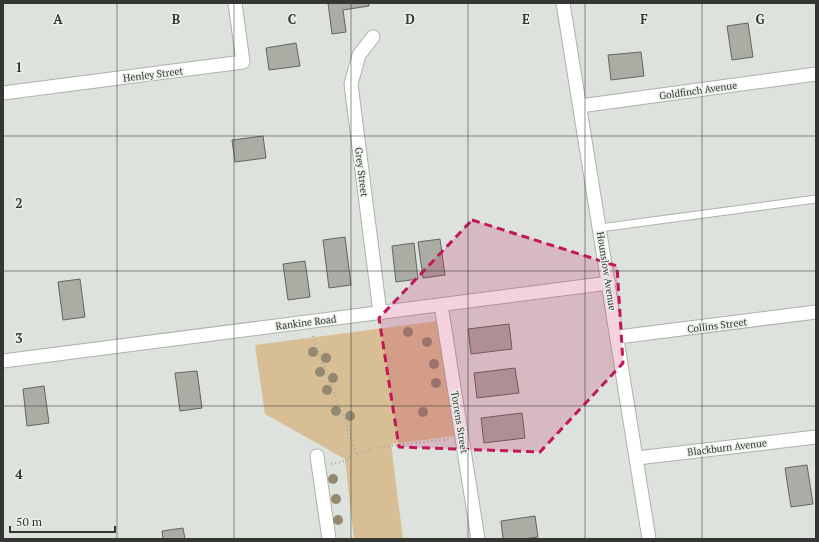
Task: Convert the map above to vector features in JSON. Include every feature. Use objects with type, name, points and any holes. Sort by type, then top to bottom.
[{"type":"street","name":"Henley Street","points":[[3,92],[243,62],[235,3]]},
{"type":"street","name":"Hounslow Avenue","points":[[563,3],[618,337],[649,539]]},
{"type":"street","name":"Grey Street","points":[[373,37],[359,55],[351,84],[380,313]]},
{"type":"street","name":"Goldfinch Avenue","points":[[580,106],[816,74]]},
{"type":"street","name":"Rankine Road","points":[[3,361],[609,283]]},
{"type":"street","name":"Torrens Street","points":[[442,305],[478,539]]},
{"type":"street","name":"Collins Street","points":[[618,337],[816,312]]},
{"type":"street","name":"Blackburn Avenue","points":[[637,458],[816,437]]},
{"type":"street","points":[[322,460],[329,539]]},
{"type":"lane","points":[[600,228],[816,199]]},
{"type":"path","points":[[313,336],[329,382],[349,429],[357,455]]},
{"type":"path","points":[[322,460],[341,462],[372,448],[462,438]]},
{"type":"highlighted area","points":[[472,220],[617,266],[623,363],[540,452],[399,447],[379,318]]},
{"type":"shaded area","points":[[437,321],[455,436],[391,444],[403,539],[354,539],[345,459],[265,414],[255,345]]},
{"type":"building","points":[[328,3],[369,3],[369,6],[343,10],[346,32],[332,34]]},
{"type":"building","points":[[748,23],[753,57],[732,60],[727,26]]},
{"type":"building","points":[[296,43],[300,66],[269,70],[266,48]]},
{"type":"building","points":[[641,52],[644,76],[611,80],[608,55]]},
{"type":"building","points":[[263,136],[266,158],[235,162],[232,140]]},
{"type":"building","points":[[345,237],[351,285],[329,288],[323,240]]},
{"type":"building","points":[[440,239],[445,275],[423,278],[418,242]]},
{"type":"building","points":[[414,243],[418,279],[396,282],[392,246]]},
{"type":"building","points":[[305,261],[310,297],[288,300],[283,264]]},
{"type":"building","points":[[80,279],[85,317],[63,320],[58,282]]},
{"type":"building","points":[[509,324],[512,349],[471,354],[468,329]]},
{"type":"building","points":[[515,368],[519,393],[477,398],[474,373]]},
{"type":"building","points":[[197,371],[202,408],[180,411],[175,373]]},
{"type":"building","points":[[44,386],[49,423],[27,426],[23,389]]},
{"type":"building","points":[[522,413],[525,438],[484,443],[481,418]]},
{"type":"building","points":[[807,465],[813,504],[791,507],[785,468]]},
{"type":"building","points":[[535,516],[538,537],[503,539],[501,521]]},
{"type":"building","points":[[183,528],[185,539],[163,539],[162,531]]}]
